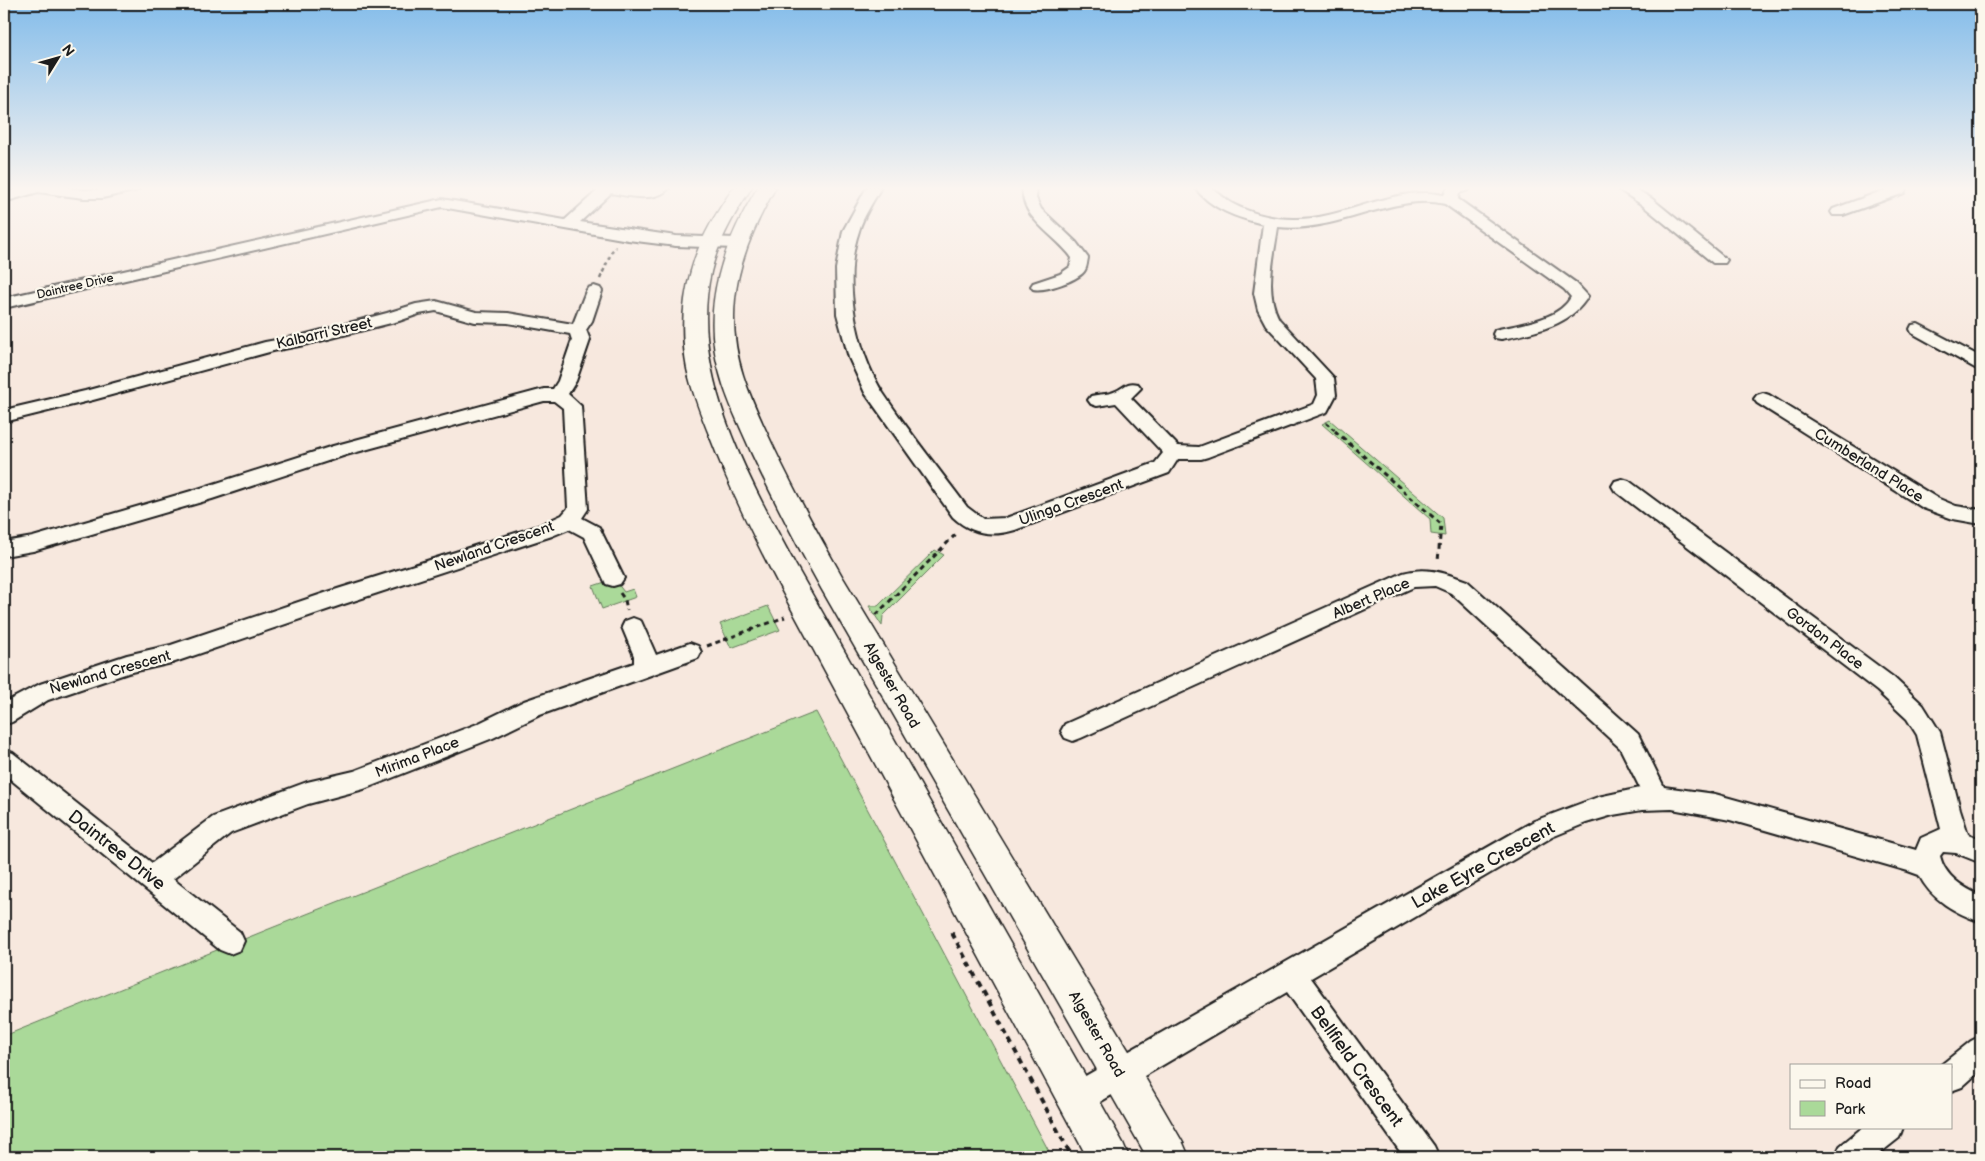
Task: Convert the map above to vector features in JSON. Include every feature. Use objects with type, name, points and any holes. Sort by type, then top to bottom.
[{"type":"main road","name":"Algester Road","points":[[723,243],[728,266],[722,312],[725,350],[735,386],[771,469],[857,626],[1169,1157]]},
{"type":"main road","name":"Algester Road","points":[[723,243],[698,282],[694,318],[699,368],[710,406],[748,501],[813,624],[1109,1157]]},
{"type":"street","name":"Daintree Drive","points":[[4,302],[273,241]]},
{"type":"street","name":"Daintree Drive","points":[[680,241],[723,243]]},
{"type":"street","points":[[849,241],[844,269],[845,314],[858,358],[874,393],[960,512],[968,520]]},
{"type":"street","points":[[1039,286],[1066,277],[1078,269],[1080,258],[1067,241]]},
{"type":"street","points":[[1097,400],[1126,393],[1173,452],[1201,453],[1321,408],[1327,394],[1325,378],[1272,321],[1266,310],[1262,293],[1269,241]]},
{"type":"street","points":[[1501,334],[1530,328],[1565,313],[1577,304],[1580,296],[1570,286],[1507,241]]},
{"type":"street","points":[[1696,241],[1719,260]]},
{"type":"street","points":[[4,549],[33,544],[205,494],[340,450],[428,425],[460,419],[544,395],[558,395],[567,381],[580,340],[577,330],[584,321],[594,291]]},
{"type":"street","name":"Kalbarri Street","points":[[4,416],[87,396],[271,346],[304,340],[393,317],[416,309],[436,306],[475,317],[508,318],[577,330]]},
{"type":"street","points":[[1918,330],[1981,364]]},
{"type":"street","name":"Newland Crescent","points":[[4,716],[40,693],[127,664],[172,654],[545,530],[569,520],[578,509],[572,406],[558,395]]},
{"type":"street","name":"Cumberland Place","points":[[1763,399],[1930,503],[1953,512],[1981,518]]},
{"type":"street","name":"Ulinga Crescent","points":[[968,520],[985,528],[1008,526],[1162,468],[1173,452]]},
{"type":"street","name":"Gordon Place","points":[[1622,486],[1885,684],[1914,712],[1928,732],[1947,809],[1970,846]]},
{"type":"street","points":[[569,520],[592,532],[613,578]]},
{"type":"street","name":"Albert Place","points":[[1073,731],[1411,579],[1437,578],[1459,587],[1629,741],[1657,798]]},
{"type":"street","points":[[633,628],[646,656],[646,666]]},
{"type":"street","name":"Mirima Place","points":[[153,878],[222,825],[307,793],[355,781],[485,731],[532,708],[630,674],[646,666],[690,652]]},
{"type":"street","name":"Daintree Drive","points":[[4,760],[230,940]]},
{"type":"street","name":"Lake Eyre Crescent","points":[[1077,1098],[1543,829],[1581,813],[1620,802],[1657,798],[1714,805],[1927,865]]},
{"type":"street","points":[[1970,846],[1945,840],[1935,842],[1928,847],[1926,855],[1927,865],[1932,876],[1954,896],[1967,904],[1981,909]]},
{"type":"street","name":"Bellfield Crescent","points":[[1291,975],[1423,1157]]},
{"type":"street","points":[[1952,1075],[1981,1051]]},
{"type":"street","points":[[1857,1156],[1887,1128]]},
{"type":"path","points":[[594,291],[612,251],[622,241]]},
{"type":"path","points":[[1314,412],[1441,524],[1437,578]]},
{"type":"path","points":[[871,620],[968,520]]},
{"type":"path","points":[[613,578],[610,580],[625,600],[628,627],[633,628]]},
{"type":"path","points":[[690,652],[788,616]]},
{"type":"green space","points":[[1330,420],[1443,518],[1445,536],[1431,534],[1430,519],[1322,424]]},
{"type":"green space","points":[[935,550],[944,555],[883,616],[882,626],[869,606],[878,606]]},
{"type":"green space","points":[[614,579],[624,592],[633,589],[636,597],[602,609],[593,586]]},
{"type":"green space","points":[[768,606],[780,630],[731,648],[720,624]]},
{"type":"green space","points":[[816,712],[1052,1157],[4,1157],[4,1036]]}]
